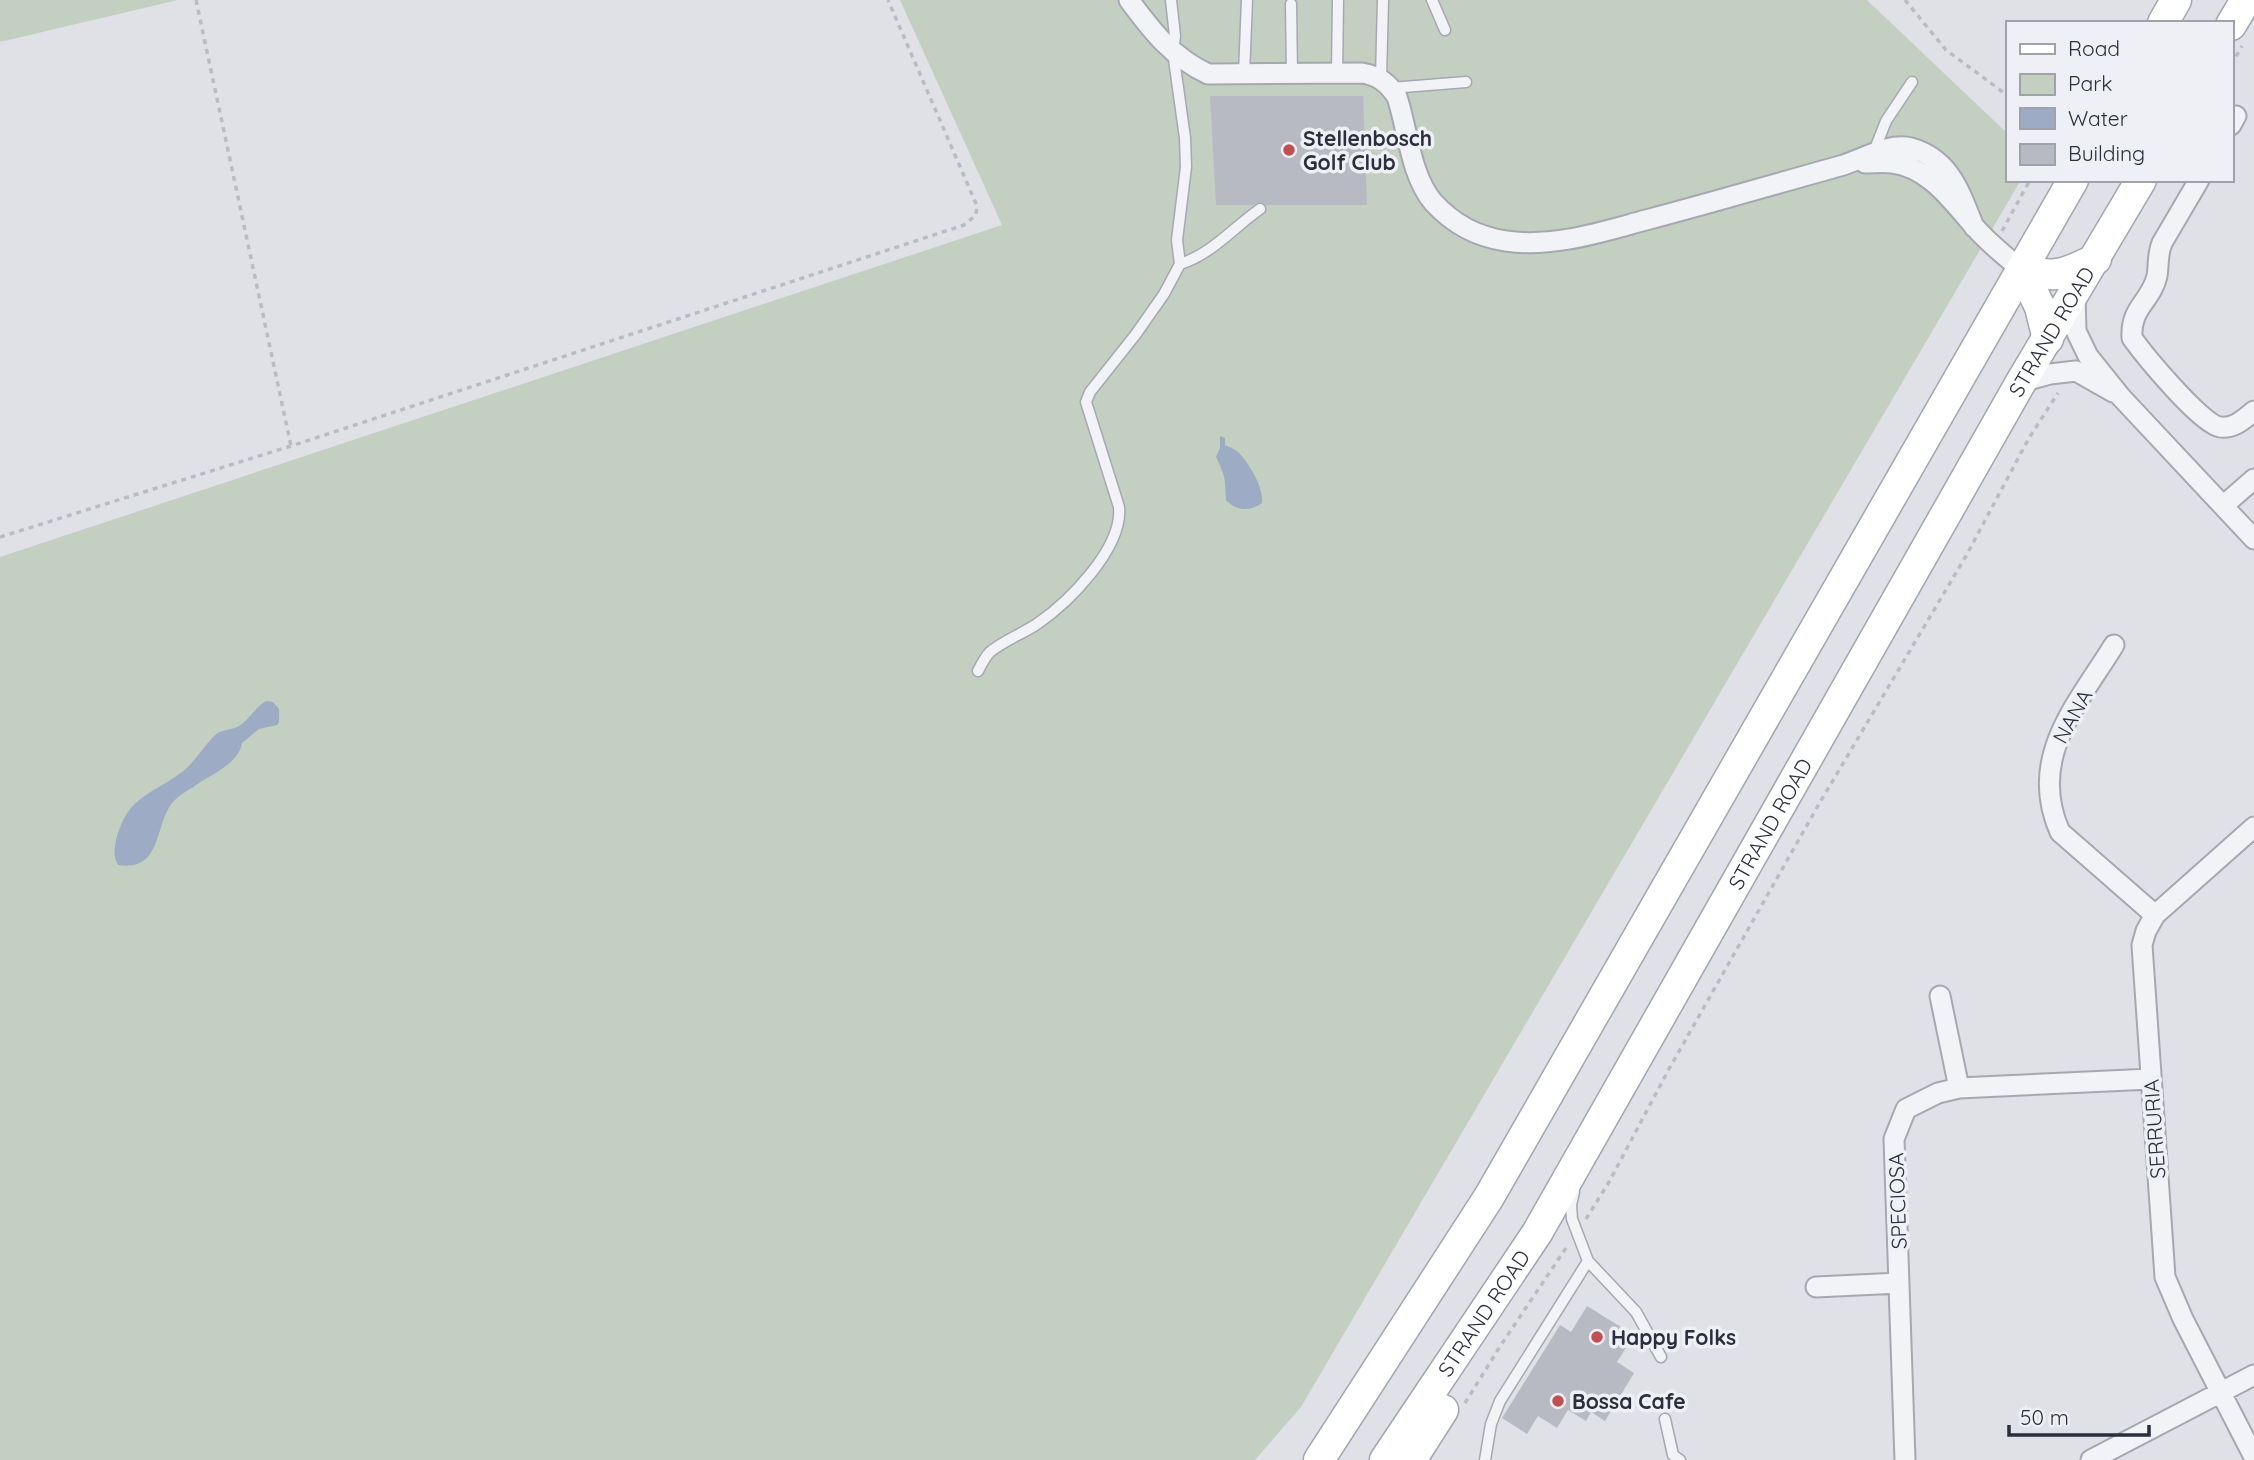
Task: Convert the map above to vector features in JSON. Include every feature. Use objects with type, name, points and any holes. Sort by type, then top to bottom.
[{"type":"main road","points":[[2164,21],[2176,0]]},
{"type":"main road","points":[[2233,22],[2246,0]]},
{"type":"main road","points":[[1319,1460],[1489,1198],[2072,182]]},
{"type":"main road","name":"STRAND ROAD","points":[[1385,1460],[1537,1233],[2021,382],[2140,182]]},
{"type":"main road","points":[[2022,270],[2047,276],[2069,272],[2096,259]]},
{"type":"main road","points":[[2022,270],[2040,307],[2048,339]]},
{"type":"main road","points":[[1411,1460],[1452,1396],[1459,1371],[1461,1347]]},
{"type":"street","points":[[1129,0],[1156,36],[1173,52],[1208,74],[1362,74],[1386,83],[1401,109],[1420,179],[1432,200],[1455,223],[1476,234],[1508,242],[1538,243],[1573,239],[1853,162],[1889,148],[1908,148],[1923,152],[1942,164],[1955,180],[1974,226]]},
{"type":"street","points":[[1853,162],[1893,163],[1912,170],[1947,195],[1993,247],[2022,270]]},
{"type":"street","points":[[2198,182],[2162,243],[2156,278],[2136,312],[2132,338],[2186,400],[2211,424],[2233,426],[2254,411]]},
{"type":"street","points":[[2075,292],[2077,331],[2088,356],[2120,396],[2254,539]]},
{"type":"street","points":[[2021,382],[2050,374],[2077,372],[2120,396]]},
{"type":"street","points":[[2223,506],[2254,479]]},
{"type":"street","name":"NANA","points":[[2114,645],[2055,744],[2050,762],[2049,795],[2053,816],[2060,832],[2155,915]]},
{"type":"street","name":"SERRURIA","points":[[2254,827],[2155,915],[2142,945],[2165,1277],[2254,1457]]},
{"type":"street","points":[[1940,996],[1959,1088]]},
{"type":"street","name":"SPECIOSA","points":[[1905,1460],[1894,1139],[1906,1109],[1938,1093],[1959,1088],[2151,1079]]},
{"type":"street","points":[[1816,1287],[1899,1283]]},
{"type":"street","points":[[2091,1460],[2254,1376]]},
{"type":"lane","points":[[978,671],[991,651],[1039,623],[1071,595],[1092,572],[1118,523],[1118,507],[1087,409],[1087,397],[1136,334],[1181,264],[1177,240],[1185,183],[1185,148],[1173,52],[1175,36],[1171,0]]},
{"type":"lane","points":[[1244,74],[1247,0]]},
{"type":"lane","points":[[1337,74],[1338,0]]},
{"type":"lane","points":[[1383,0],[1386,83],[1466,82]]},
{"type":"lane","points":[[1432,0],[1445,30]]},
{"type":"lane","points":[[1291,4],[1292,74]]},
{"type":"lane","points":[[1872,155],[1886,121],[1913,82]]},
{"type":"lane","points":[[1181,264],[1195,259],[1260,209]]},
{"type":"lane","points":[[1585,1147],[1572,1205],[1572,1219],[1588,1261],[1636,1312],[1661,1357]]},
{"type":"lane","points":[[1485,1460],[1491,1424],[1500,1401],[1588,1261]]},
{"type":"lane","points":[[1665,1419],[1673,1455],[1680,1460]]},
{"type":"path","points":[[196,0],[291,446]]},
{"type":"path","points":[[0,537],[291,446],[964,225],[976,215],[977,206],[888,0]]},
{"type":"path","points":[[1905,0],[1946,50],[2006,94]]},
{"type":"path","points":[[1993,247],[2029,182]]},
{"type":"path","points":[[1582,1226],[1819,804],[1966,556],[2029,438],[2063,387]]},
{"type":"path","points":[[1460,1411],[1571,1241]]},
{"type":"green space","points":[[0,0],[178,0],[0,42]]},
{"type":"green space","name":"Stellenbosch Golf Club","points":[[900,0],[1867,0],[2006,132],[2006,182],[2020,182],[1301,1407],[1255,1460],[0,1460],[0,557],[1002,225]]},
{"type":"water","points":[[1220,436],[1225,438],[1225,445],[1240,454],[1256,477],[1262,497],[1262,503],[1257,506],[1239,508],[1226,500],[1222,469],[1216,457],[1220,448]]},
{"type":"water","points":[[266,701],[273,702],[279,709],[277,725],[259,729],[242,743],[231,762],[173,802],[150,854],[143,861],[133,865],[118,865],[114,853],[116,840],[121,825],[134,805],[187,768],[217,733],[239,726]]},
{"type":"building","name":"Stellenbosch Golf Club","points":[[1210,96],[1363,96],[1367,205],[1266,205],[1260,202],[1253,205],[1216,205]]},
{"type":"building","points":[[1587,1306],[1634,1335],[1617,1362],[1634,1373],[1605,1421],[1591,1412],[1586,1421],[1568,1410],[1557,1428],[1538,1416],[1527,1434],[1502,1418],[1560,1325],[1571,1332]]},
{"type":"place","name":"Stellenbosch Golf Club","points":[[1289,150]]},
{"type":"place","name":"Happy Folks","points":[[1597,1337]]},
{"type":"place","name":"Bossa Cafe","points":[[1558,1401]]}]
